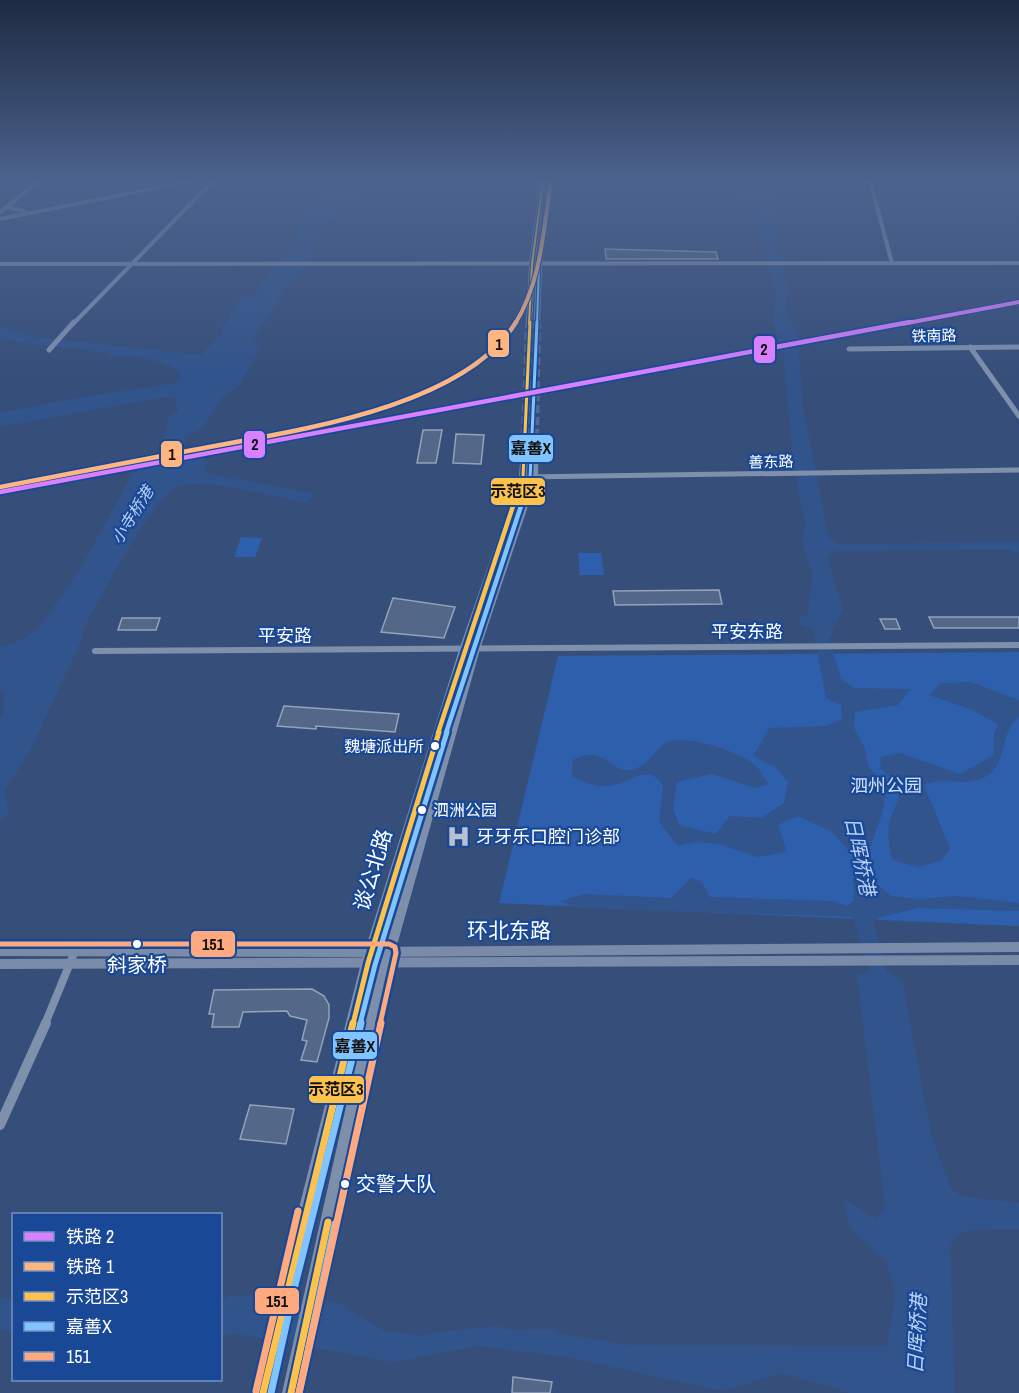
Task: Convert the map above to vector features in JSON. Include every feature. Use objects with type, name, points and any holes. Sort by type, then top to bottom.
[{"type":"main road","points":[[529,324],[538,246]]},
{"type":"main road","points":[[537,324],[536,264],[539,246]]},
{"type":"main road","name":"谈公北路","points":[[263,1393],[286,1287],[369,958],[523,477],[525,436]]},
{"type":"main road","name":"谈公北路","points":[[291,1393],[387,957],[469,650],[534,476],[536,437]]},
{"type":"street","points":[[49,350],[149,246]]},
{"type":"street","points":[[887,246],[892,263]]},
{"type":"street","points":[[0,264],[1019,263]]},
{"type":"street","points":[[970,347],[1019,416]]},
{"type":"street","name":"铁南路","points":[[849,349],[1019,347]]},
{"type":"street","name":"善东路","points":[[523,477],[1019,471]]},
{"type":"street","name":"平安东路","points":[[469,650],[1019,645]]},
{"type":"street","name":"平安路","points":[[95,651],[469,650]]},
{"type":"street","name":"环北东路","points":[[0,964],[887,947],[1019,947]]},
{"type":"street","name":"环北东路","points":[[0,951],[369,958]]},
{"type":"street","points":[[0,1125],[75,951]]},
{"type":"street","name":"环北东路","points":[[387,957],[1019,960]]},
{"type":"green space","points":[[241,537],[262,538],[255,557],[234,557]]},
{"type":"green space","points":[[578,553],[601,553],[604,575],[580,575]]},
{"type":"green space","name":"泗州公园","points":[[1019,652],[1019,926],[499,903],[558,656]]},
{"type":"water","name":"小寺桥港","points":[[290,246],[317,246],[309,263],[284,288],[278,302],[251,342],[261,346],[240,385],[222,397],[202,429],[186,435],[184,448],[189,448],[207,459],[205,473],[315,494],[307,503],[208,484],[180,486],[169,493],[141,528],[82,632],[84,634],[31,749],[4,792],[9,815],[0,820],[0,719],[3,714],[4,694],[0,690],[0,647],[24,639],[43,623],[83,564],[133,473],[158,456],[169,416],[178,411],[175,398],[165,397],[0,427],[0,413],[71,399],[176,383],[181,379],[181,372],[160,362],[144,358],[121,356],[107,358],[111,353],[0,338],[0,327],[34,337],[201,355],[222,333],[222,327],[231,315],[231,310],[242,297],[253,294]]},
{"type":"water","name":"日晖桥港","points":[[762,246],[779,246],[787,289],[786,312],[802,344],[799,352],[803,407],[829,539],[838,544],[1019,542],[1019,553],[1008,549],[834,551],[827,557],[843,609],[829,639],[841,679],[854,688],[911,689],[898,705],[855,712],[854,728],[865,748],[868,766],[887,787],[882,814],[870,848],[873,881],[891,896],[919,899],[957,896],[1019,903],[1019,911],[918,908],[878,918],[874,925],[887,972],[902,979],[931,1134],[951,1189],[962,1196],[1019,1203],[1019,1229],[971,1230],[958,1235],[950,1247],[955,1393],[849,1393],[783,1373],[723,1391],[566,1357],[478,1346],[394,1362],[237,1334],[222,1335],[222,1298],[226,1299],[230,1295],[337,1302],[381,1330],[423,1336],[423,1334],[496,1326],[511,1330],[554,1329],[562,1334],[628,1345],[887,1346],[895,1299],[891,1276],[886,1262],[850,1228],[843,1198],[876,1219],[885,1208],[857,975],[870,971],[853,917],[575,908],[561,901],[585,894],[671,898],[691,878],[701,881],[710,897],[834,901],[846,906],[854,901],[853,882],[856,859],[832,832],[798,816],[778,825],[787,852],[757,857],[718,844],[696,842],[678,846],[659,822],[663,785],[653,775],[640,775],[622,783],[602,786],[584,782],[572,776],[573,760],[584,756],[600,757],[618,768],[632,770],[643,765],[663,745],[677,740],[701,743],[729,751],[751,762],[758,768],[768,784],[755,788],[712,774],[677,782],[673,808],[679,825],[716,834],[730,816],[761,818],[784,803],[788,782],[776,768],[753,756],[769,728],[826,726],[842,719],[841,705],[826,698],[813,629],[801,625],[799,618],[807,615],[813,575],[802,542],[805,524],[793,461],[783,354],[773,319],[776,291]]},
{"type":"water","points":[[971,682],[1019,700],[1019,717],[1008,732],[997,766],[991,773],[975,781],[939,781],[924,785],[950,848],[941,861],[918,867],[892,860],[889,828],[899,798],[895,783],[880,768],[881,757],[900,753],[960,774],[994,755],[994,734],[998,724],[970,709],[929,695],[941,683]]},
{"type":"water","points":[[0,1298],[12,1299],[12,1332],[0,1330]]},
{"type":"building","points":[[605,249],[716,252],[718,259],[606,259]]},
{"type":"building","points":[[423,430],[442,430],[436,463],[417,463]]},
{"type":"building","points":[[456,434],[484,435],[481,464],[453,463]]},
{"type":"building","points":[[719,590],[722,604],[615,605],[613,591]]},
{"type":"building","points":[[393,598],[455,607],[444,638],[381,632]]},
{"type":"building","points":[[929,617],[1019,617],[1019,628],[934,628]]},
{"type":"building","points":[[122,618],[160,618],[156,630],[118,630]]},
{"type":"building","points":[[880,619],[896,619],[900,629],[885,629]]},
{"type":"building","points":[[284,706],[399,714],[395,732],[316,726],[316,729],[277,726]]},
{"type":"building","points":[[312,989],[324,996],[329,1005],[329,1018],[317,1062],[301,1060],[307,1041],[302,1040],[307,1020],[290,1016],[287,1011],[243,1012],[239,1027],[212,1027],[214,1014],[209,1014],[214,990]]},
{"type":"building","points":[[250,1105],[294,1109],[286,1144],[240,1139]]},
{"type":"building","points":[[513,1377],[552,1382],[550,1393],[512,1393]]},
{"type":"tunnel","points":[[525,436],[529,324]]},
{"type":"tunnel","points":[[535,437],[537,324]]},
{"type":"rail line","name":"1","points":[[0,487],[323,425],[410,398],[466,370],[491,352],[511,331],[532,291],[542,246]]},
{"type":"rail line","name":"2","points":[[0,492],[1019,302]]},
{"type":"transit line","name":"示范区3","points":[[263,1393],[287,1287],[368,963],[464,650],[523,477],[534,246]]},
{"type":"transit line","name":"嘉善X","points":[[271,1393],[294,1289],[375,965],[471,652],[530,479],[542,246]]},
{"type":"transit line","name":"151","points":[[0,944],[389,944],[395,947],[396,953],[299,1393]]},
{"type":"transit line","name":"151","points":[[256,1391],[298,1211]]},
{"type":"transit line","name":"示范区3","points":[[291,1393],[328,1222]]},
{"type":"transit line","name":"嘉善X","points":[[299,1393],[335,1224]]},
{"type":"place","name":"魏塘派出所","points":[[435,746]]},
{"type":"place","name":"泗洲公园","points":[[422,810]]},
{"type":"place","name":"牙牙乐口腔门诊部","points":[[458,837]]},
{"type":"place","name":"斜家桥","points":[[137,944]]},
{"type":"place","name":"交警大队","points":[[345,1184]]}]
